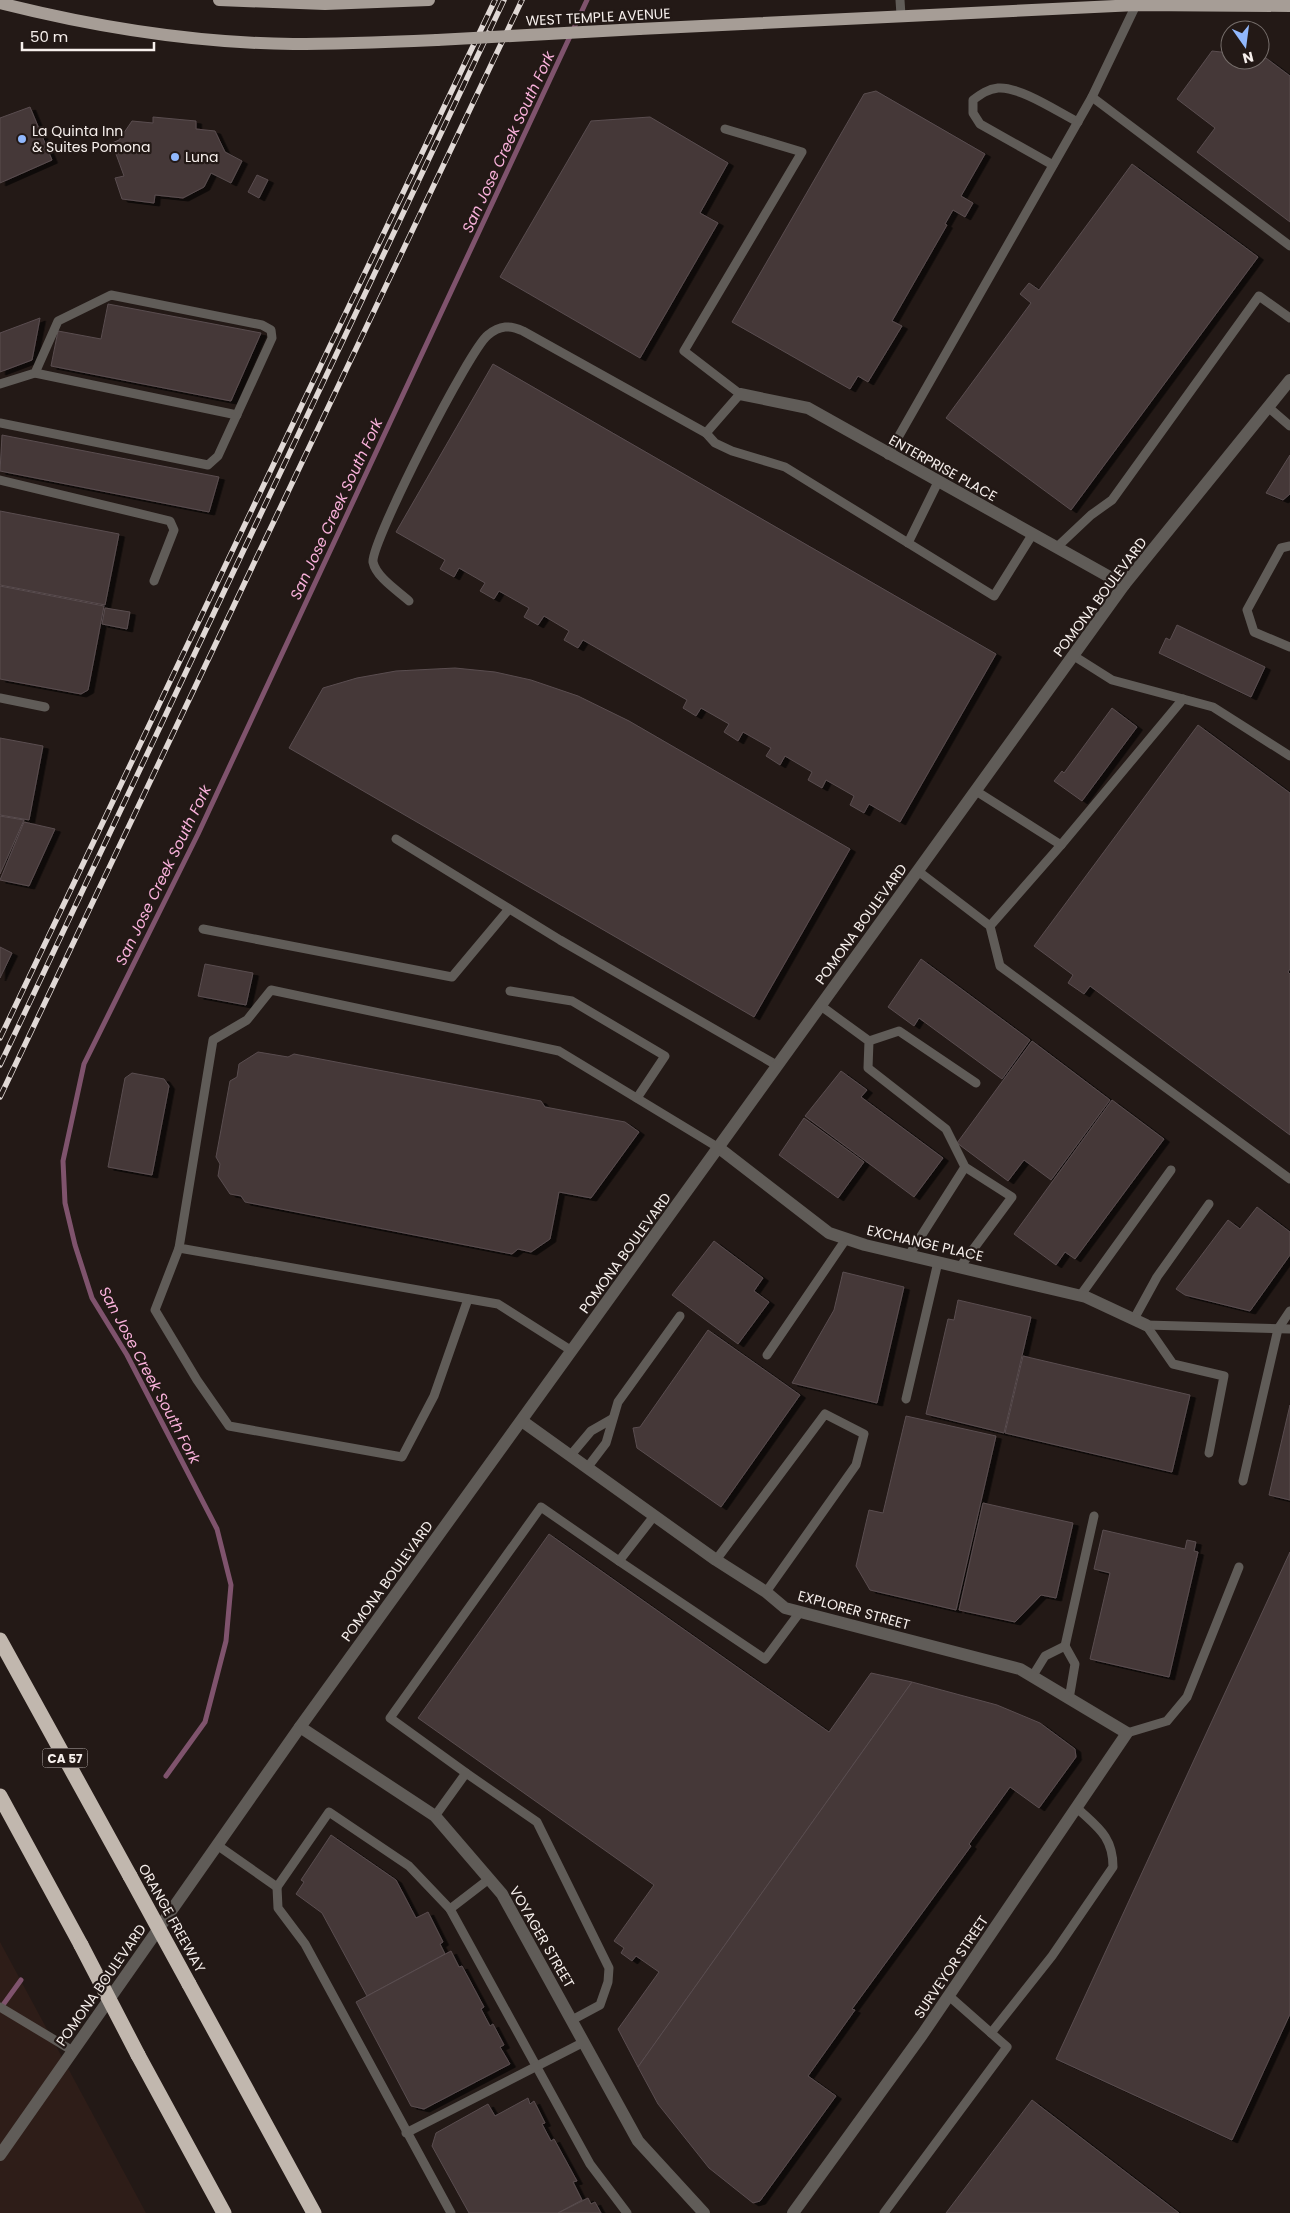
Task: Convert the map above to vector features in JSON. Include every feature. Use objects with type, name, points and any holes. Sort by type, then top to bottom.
[{"type":"highway","name":"ORANGE FREEWAY","points":[[0,1640],[314,2213]]},
{"type":"highway","points":[[0,1796],[224,2213]]},
{"type":"main road","points":[[219,0],[325,4],[429,0]]},
{"type":"main road","name":"WEST TEMPLE AVENUE","points":[[0,3],[127,28],[211,39],[291,44],[437,40],[901,15],[1136,5],[1290,6]]},
{"type":"street","name":"POMONA BOULEVARD","points":[[0,2155],[300,1727],[1124,585],[1290,380]]},
{"type":"street","name":"ENTERPRISE PLACE","points":[[740,394],[808,408],[1124,585]]},
{"type":"street","name":"EXCHANGE PLACE","points":[[719,1148],[829,1233],[909,1255],[1080,1296],[1146,1325]]},
{"type":"street","name":"EXPLORER STREET","points":[[522,1421],[716,1560],[766,1592],[785,1608],[1020,1670],[1127,1733]]},
{"type":"street","name":"VOYAGER STREET","points":[[300,1727],[435,1816],[502,1894],[638,2141],[704,2213]]},
{"type":"street","name":"SURVEYOR STREET","points":[[793,2213],[949,1996],[1127,1733]]},
{"type":"lane","points":[[900,0],[901,15]]},
{"type":"lane","points":[[888,454],[1092,97],[1136,5]]},
{"type":"lane","points":[[1054,165],[980,124],[973,114],[973,100],[984,92],[999,88],[1016,91],[1078,122]]},
{"type":"lane","points":[[1092,97],[1290,246]]},
{"type":"lane","points":[[706,432],[740,394],[684,351],[802,152],[725,129]]},
{"type":"lane","points":[[0,423],[208,465],[218,456],[237,416],[272,338],[271,330],[262,325],[111,295],[58,321],[35,373]]},
{"type":"lane","points":[[1056,548],[1091,516],[1112,500],[1259,296],[1290,318]]},
{"type":"lane","points":[[409,601],[377,571],[373,556],[398,497],[478,347],[486,336],[494,330],[511,326],[706,432],[715,443],[732,451],[786,467],[994,596],[1032,534]]},
{"type":"lane","points":[[0,384],[35,373],[237,416]]},
{"type":"lane","points":[[1268,407],[1290,426]]},
{"type":"lane","points":[[0,480],[170,521],[174,530],[154,581]]},
{"type":"lane","points":[[908,543],[938,482]]},
{"type":"lane","points":[[1290,546],[1281,548],[1247,610],[1254,632],[1290,647]]},
{"type":"lane","points":[[1074,656],[1112,680],[1213,707],[1290,756]]},
{"type":"lane","points":[[0,698],[45,707]]},
{"type":"lane","points":[[990,926],[1061,845],[1183,699]]},
{"type":"lane","points":[[976,791],[1061,845]]},
{"type":"lane","points":[[396,838],[509,908],[778,1066]]},
{"type":"lane","points":[[918,871],[990,926],[1000,966],[1290,1179]]},
{"type":"lane","points":[[203,929],[452,977],[509,908]]},
{"type":"lane","points":[[468,1299],[434,1396],[402,1456],[229,1426],[197,1380],[155,1310],[179,1248],[213,1040],[247,1020],[271,990],[559,1051],[719,1148]]},
{"type":"lane","points":[[510,990],[572,1002],[665,1056],[637,1098]]},
{"type":"lane","points":[[821,1006],[869,1041]]},
{"type":"lane","points":[[869,1041],[899,1031],[976,1083]]},
{"type":"lane","points":[[869,1041],[868,1068],[946,1129],[965,1167],[1012,1197],[960,1267]]},
{"type":"lane","points":[[909,1255],[965,1167]]},
{"type":"lane","points":[[1080,1296],[1171,1170]]},
{"type":"lane","points":[[1134,1320],[1157,1277],[1209,1204]]},
{"type":"lane","points":[[767,1355],[846,1239]]},
{"type":"lane","points":[[179,1248],[498,1304],[572,1351]]},
{"type":"lane","points":[[906,1400],[938,1262]]},
{"type":"lane","points":[[1243,1481],[1278,1329],[1290,1310]]},
{"type":"lane","points":[[587,1468],[606,1443],[618,1402],[680,1316]]},
{"type":"lane","points":[[1146,1325],[1290,1329]]},
{"type":"lane","points":[[1146,1325],[1173,1364],[1224,1376],[1209,1453]]},
{"type":"lane","points":[[716,1560],[825,1414],[864,1434],[856,1464],[766,1592]]},
{"type":"lane","points":[[570,1456],[591,1430],[612,1419]]},
{"type":"lane","points":[[572,2020],[600,2005],[608,1982],[609,1968],[537,1822],[390,1718],[541,1507],[765,1659],[800,1612]]},
{"type":"lane","points":[[619,1561],[654,1516]]},
{"type":"lane","points":[[1069,1699],[1075,1664],[1065,1646],[1094,1516]]},
{"type":"lane","points":[[1127,1733],[1167,1721],[1188,1697],[1239,1567]]},
{"type":"lane","points":[[1032,1677],[1045,1656],[1065,1646]]},
{"type":"lane","points":[[435,1816],[466,1773]]},
{"type":"lane","points":[[991,2034],[1052,1956],[1113,1866],[1113,1852],[1109,1840],[1077,1808]]},
{"type":"lane","points":[[451,2213],[406,2133],[306,1944],[278,1908],[276,1900],[277,1887],[328,1812],[409,1866],[450,1909],[590,2164],[627,2213]]},
{"type":"lane","points":[[217,1845],[277,1887]]},
{"type":"lane","points":[[450,1909],[489,1879]]},
{"type":"lane","points":[[884,2213],[1007,2047],[949,1996]]},
{"type":"lane","points":[[0,2007],[73,2051]]},
{"type":"lane","points":[[406,2133],[584,2042]]},
{"type":"shaded area","points":[[0,1942],[146,2213],[0,2213]]},
{"type":"building","points":[[1212,51],[1220,52],[1220,70],[1270,70],[1270,61],[1290,76],[1290,222],[1197,152],[1215,128],[1177,99]]},
{"type":"building","points":[[876,91],[985,154],[961,196],[973,203],[965,217],[953,210],[945,224],[947,225],[892,321],[902,326],[868,382],[858,376],[850,389],[732,322],[864,94]]},
{"type":"building","name":"La Quinta Inn & Suites Pomona","points":[[30,107],[52,160],[0,183],[0,118]]},
{"type":"building","name":"Luna","points":[[153,117],[196,121],[196,129],[215,131],[225,152],[242,161],[231,183],[211,173],[204,187],[183,198],[155,195],[154,203],[122,199],[115,178],[124,176],[112,143],[119,140],[132,121],[153,123]]},
{"type":"building","points":[[650,117],[728,163],[700,213],[718,223],[640,358],[500,277],[591,121]]},
{"type":"building","points":[[1132,164],[1258,257],[1071,510],[946,418],[1031,303],[1020,294],[1029,283],[1039,290]]},
{"type":"building","points":[[257,175],[268,180],[259,198],[248,192]]},
{"type":"building","points":[[108,304],[261,333],[231,401],[51,366],[58,331],[101,339]]},
{"type":"building","points":[[40,318],[32,360],[0,372],[0,333]]},
{"type":"building","points":[[493,364],[996,654],[900,822],[869,804],[864,813],[850,805],[854,796],[826,780],[822,788],[808,780],[812,772],[785,756],[780,765],[766,756],[771,748],[743,732],[738,741],[724,732],[729,724],[701,708],[696,716],[683,708],[687,700],[583,640],[578,648],[564,640],[569,631],[544,616],[538,625],[524,617],[529,608],[499,591],[494,599],[480,591],[485,583],[459,568],[454,577],[440,569],[445,560],[396,532]]},
{"type":"building","points":[[2,435],[219,477],[209,512],[0,471]]},
{"type":"building","points":[[1290,455],[1290,494],[1283,500],[1266,493]]},
{"type":"building","points":[[0,511],[119,534],[105,605],[0,585]]},
{"type":"building","points":[[0,586],[104,606],[88,690],[81,694],[0,679]]},
{"type":"building","points":[[105,608],[130,612],[127,629],[102,624]]},
{"type":"building","points":[[1177,625],[1265,667],[1251,697],[1159,653],[1166,638],[1170,640]]},
{"type":"building","points":[[455,668],[495,672],[531,680],[578,696],[629,721],[850,849],[754,1017],[289,748],[323,688],[357,678],[396,671]]},
{"type":"building","points":[[1112,708],[1137,727],[1082,801],[1054,781],[1062,771],[1064,773]]},
{"type":"building","points":[[1198,725],[1290,793],[1290,969],[1288,972],[1290,974],[1290,1135],[1090,986],[1084,994],[1068,983],[1073,975],[1034,946]]},
{"type":"building","points":[[0,738],[43,746],[29,820],[0,815]]},
{"type":"building","points":[[0,816],[24,820],[0,874]]},
{"type":"building","points":[[24,822],[55,829],[29,886],[0,880]]},
{"type":"building","points":[[0,947],[12,953],[0,978]]},
{"type":"building","points":[[921,959],[1030,1040],[1002,1079],[919,1018],[914,1026],[888,1007]]},
{"type":"building","points":[[205,964],[253,973],[246,1005],[198,996]]},
{"type":"building","points":[[1032,1041],[1110,1100],[1051,1180],[1024,1160],[1008,1181],[957,1143]]},
{"type":"building","points":[[258,1052],[288,1057],[294,1054],[541,1101],[545,1107],[625,1122],[639,1132],[591,1198],[559,1192],[550,1239],[531,1252],[518,1249],[512,1254],[245,1202],[241,1196],[230,1194],[218,1176],[220,1164],[216,1157],[230,1081],[237,1077],[239,1064]]},
{"type":"building","points":[[841,1071],[867,1090],[861,1097],[943,1158],[914,1197],[805,1116]]},
{"type":"building","points":[[132,1073],[164,1079],[169,1086],[152,1175],[108,1167],[125,1078]]},
{"type":"building","points":[[1112,1100],[1164,1139],[1075,1259],[1065,1252],[1056,1265],[1014,1234]]},
{"type":"building","points":[[804,1118],[864,1162],[838,1198],[779,1155]]},
{"type":"building","points":[[1257,1207],[1290,1232],[1290,1255],[1250,1311],[1185,1295],[1176,1289],[1228,1220],[1240,1229]]},
{"type":"building","points":[[714,1241],[763,1278],[754,1291],[769,1302],[738,1344],[672,1295]]},
{"type":"building","points":[[843,1272],[904,1287],[877,1403],[792,1383],[834,1310]]},
{"type":"building","points":[[958,1300],[1031,1317],[1004,1433],[926,1414],[948,1319],[954,1320]]},
{"type":"building","points":[[708,1330],[800,1395],[721,1507],[637,1448],[633,1428],[640,1427]]},
{"type":"building","points":[[1023,1356],[1190,1395],[1172,1472],[1005,1433]]},
{"type":"building","points":[[1290,1405],[1290,1500],[1269,1495]]},
{"type":"building","points":[[906,1416],[996,1436],[956,1610],[870,1590],[856,1566],[869,1510],[883,1513]]},
{"type":"building","points":[[983,1503],[1073,1523],[1056,1598],[1041,1595],[1015,1622],[959,1610]]},
{"type":"building","points":[[1103,1530],[1185,1549],[1187,1540],[1196,1542],[1194,1551],[1198,1552],[1169,1677],[1090,1659],[1110,1573],[1094,1569]]},
{"type":"building","points":[[549,1534],[829,1732],[871,1673],[912,1682],[638,2067],[618,2029],[659,1972],[636,1956],[632,1961],[621,1953],[624,1948],[614,1941],[654,1885],[418,1718]]},
{"type":"building","points":[[1290,1552],[1290,2014],[1232,2140],[1056,2059]]},
{"type":"building","points":[[912,1682],[997,1705],[1040,1723],[1075,1749],[1076,1757],[1039,1808],[1010,1787],[969,1844],[971,1846],[852,2009],[855,2010],[808,2076],[836,2096],[760,2201],[753,2203],[709,2168],[658,2104],[638,2067]]},
{"type":"building","points":[[331,1835],[396,1880],[416,1918],[428,1912],[443,1942],[440,1944],[445,1954],[367,1996],[322,1913],[296,1894],[304,1882],[301,1880]]},
{"type":"building","points":[[451,1951],[459,1967],[462,1966],[484,2007],[481,2009],[490,2026],[493,2024],[504,2045],[500,2047],[510,2064],[424,2109],[411,2106],[356,2002]]},
{"type":"building","points":[[528,2098],[530,2104],[534,2101],[545,2123],[542,2124],[551,2141],[554,2139],[577,2181],[573,2182],[582,2200],[558,2213],[469,2213],[432,2146],[436,2133],[488,2104],[495,2116]]},
{"type":"building","points":[[1032,2100],[1179,2213],[946,2213]]},
{"type":"building","points":[[588,2198],[591,2204],[595,2202],[601,2213],[558,2213]]},
{"type":"waterway","name":"San Jose Creek South Fork","points":[[166,1776],[205,1722],[226,1641],[231,1585],[217,1529],[127,1355],[92,1298],[75,1245],[65,1203],[63,1161],[84,1064],[198,834],[587,0]]},
{"type":"waterway","name":"San Jose Creek South Fork","points":[[0,2009],[21,1980]]},
{"type":"railway","points":[[0,1038],[495,0]]},
{"type":"railway","points":[[0,1065],[504,0]]},
{"type":"railway","points":[[0,1097],[522,0]]},
{"type":"place","name":"La Quinta Inn & Suites Pomona","points":[[22,139]]},
{"type":"place","name":"Luna","points":[[175,157]]}]
